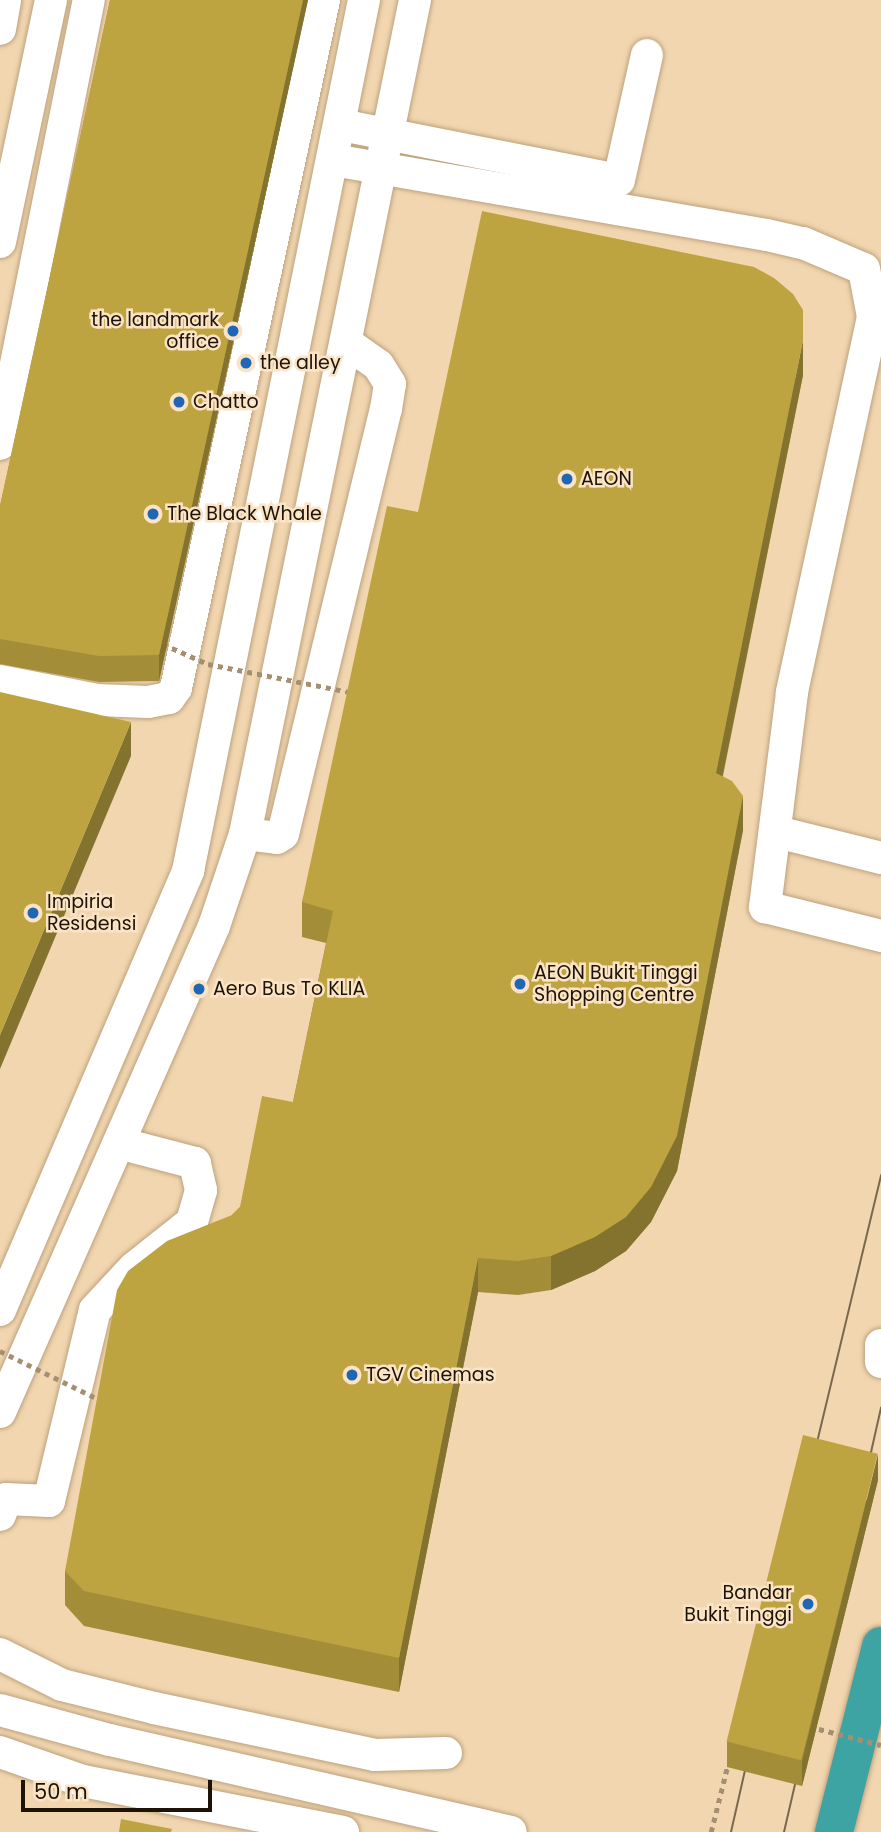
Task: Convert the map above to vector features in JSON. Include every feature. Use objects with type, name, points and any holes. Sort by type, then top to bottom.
[{"type":"highway","points":[[832,1826],[881,1646]]},
{"type":"street","points":[[0,29],[5,0]]},
{"type":"street","points":[[0,242],[51,0]]},
{"type":"street","points":[[0,444],[9,364],[58,160],[89,0]]},
{"type":"street","points":[[0,681],[97,700],[148,702],[169,698],[176,688],[324,0]]},
{"type":"street","points":[[35,1332],[0,1313],[188,871],[341,125],[364,0]]},
{"type":"street","points":[[0,1412],[214,926],[245,834],[383,170],[415,0]]},
{"type":"street","points":[[40,46],[50,66],[36,132],[58,160]]},
{"type":"street","points":[[341,125],[619,180],[647,55]]},
{"type":"street","points":[[333,160],[767,235],[803,243],[864,269],[873,317],[792,693],[777,832],[765,907],[881,936]]},
{"type":"street","points":[[245,834],[277,838],[283,834],[386,409],[390,384],[378,365],[346,343]]},
{"type":"street","points":[[201,567],[207,587],[188,678],[219,717]]},
{"type":"street","points":[[777,832],[881,858]]},
{"type":"street","points":[[173,908],[214,926]]},
{"type":"street","points":[[0,1515],[6,1499],[49,1501],[95,1310],[134,1268],[192,1222],[201,1190],[195,1163],[119,1143]]},
{"type":"street","points":[[881,1345],[881,1363]]},
{"type":"street","points":[[0,1654],[62,1685],[154,1708],[375,1755],[446,1753]]},
{"type":"street","points":[[0,1710],[511,1832]]},
{"type":"street","points":[[0,1752],[83,1780],[343,1832]]},
{"type":"path","points":[[162,644],[208,664],[356,693]]},
{"type":"path","points":[[0,1351],[103,1401]]},
{"type":"path","points":[[820,1729],[881,1745]]},
{"type":"path","points":[[711,1832],[728,1763]]},
{"type":"building","points":[[110,0],[303,0],[159,655],[99,656],[0,639],[0,506]]},
{"type":"building","name":"AEON Bukit Tinggi Shopping Centre","points":[[482,211],[754,267],[774,278],[793,294],[803,310],[803,340],[716,773],[732,781],[743,796],[677,1136],[651,1187],[626,1217],[595,1237],[551,1256],[518,1261],[478,1258],[399,1658],[84,1591],[65,1571],[117,1290],[128,1271],[167,1241],[232,1215],[240,1207],[262,1096],[293,1102],[333,911],[302,902],[387,506],[418,512]]},
{"type":"building","name":"Impiria Residensi","points":[[0,692],[131,722],[0,1035]]},
{"type":"building","name":"Bandar Bukit Tinggi","points":[[803,1435],[878,1454],[801,1760],[727,1742]]},
{"type":"building","points":[[121,1819],[172,1829],[171,1832],[119,1832]]},
{"type":"tram line","points":[[813,1459],[881,1175]]},
{"type":"tram line","points":[[867,1470],[881,1408]]},
{"type":"tram line","points":[[731,1832],[749,1753]]},
{"type":"tram line","points":[[784,1832],[799,1767]]},
{"type":"place","name":"the landmark office","points":[[233,331]]},
{"type":"place","name":"the alley","points":[[246,363]]},
{"type":"place","name":"Chatto","points":[[179,402]]},
{"type":"place","name":"AEON","points":[[567,479]]},
{"type":"place","name":"The Black Whale","points":[[153,514]]},
{"type":"place","name":"Impiria Residensi","points":[[33,913]]},
{"type":"place","name":"AEON Bukit Tinggi Shopping Centre","points":[[520,984]]},
{"type":"place","name":"Aero Bus To KLIA","points":[[199,989]]},
{"type":"place","name":"TGV Cinemas","points":[[352,1375]]},
{"type":"place","name":"Bandar Bukit Tinggi","points":[[808,1604]]}]
